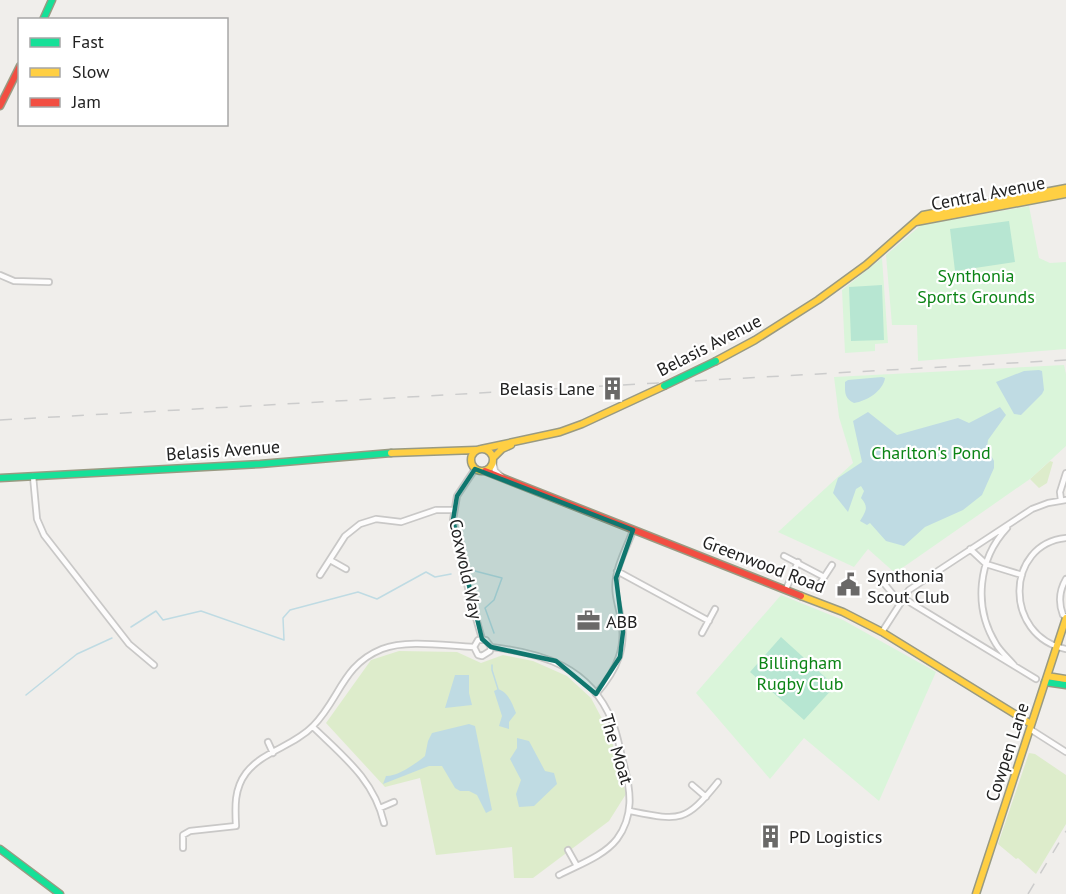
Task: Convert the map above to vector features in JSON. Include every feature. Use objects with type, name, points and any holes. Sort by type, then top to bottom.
[{"type":"main road","points":[[44,18],[52,0]]},
{"type":"main road","points":[[0,106],[18,70]]},
{"type":"main road","name":"Central Avenue","points":[[915,222],[1066,188]]},
{"type":"main road","name":"Central Avenue","points":[[923,215],[1066,194]]},
{"type":"main road","name":"Belasis Avenue","points":[[0,478],[479,449],[554,434],[582,424],[664,386],[755,340],[818,300],[866,265],[923,215]]},
{"type":"main road","name":"Belasis Avenue","points":[[493,460],[502,449],[511,444]]},
{"type":"main road","points":[[448,451],[465,455],[473,466],[485,471],[492,466],[493,460],[489,451],[479,449],[471,456],[473,466]]},
{"type":"main road","name":"Greenwood Road","points":[[485,471],[834,608],[882,632],[1030,726]]},
{"type":"main road","name":"Cowpen Lane","points":[[975,894],[1066,618]]},
{"type":"main road","points":[[1046,679],[1066,679]]},
{"type":"main road","points":[[1046,679],[1066,685]]},
{"type":"main road","points":[[0,849],[60,894]]},
{"type":"street","points":[[0,275],[14,281],[49,282]]},
{"type":"street","points":[[493,460],[495,471],[503,479]]},
{"type":"street","name":"Coxwold Way","points":[[473,466],[453,510],[454,528],[482,639]]},
{"type":"street","points":[[882,632],[909,590],[1032,509],[1063,500],[1060,492],[1066,472]]},
{"type":"street","points":[[33,476],[37,519],[44,536],[129,644],[154,665]]},
{"type":"street","points":[[320,575],[345,536],[365,521],[382,519],[401,522],[436,510],[453,510]]},
{"type":"street","points":[[1013,522],[1000,535],[986,564],[981,599],[984,617],[996,645],[1014,665]]},
{"type":"street","points":[[596,694],[613,672],[622,648],[622,624],[615,594],[617,571],[633,530]]},
{"type":"street","points":[[1066,538],[1051,542],[1032,556],[1022,576],[1019,594],[1025,619],[1042,638],[1066,649]]},
{"type":"street","points":[[970,549],[986,564],[1022,576]]},
{"type":"street","points":[[784,556],[824,577]]},
{"type":"street","points":[[330,560],[346,569]]},
{"type":"street","points":[[786,589],[798,562]]},
{"type":"street","points":[[819,585],[832,565]]},
{"type":"street","points":[[617,571],[709,621]]},
{"type":"street","points":[[877,576],[900,603]]},
{"type":"street","name":"Cowpen Lane","points":[[1066,579],[1061,588],[1059,600],[1066,618]]},
{"type":"street","points":[[903,598],[1036,680]]},
{"type":"street","points":[[702,633],[715,609]]},
{"type":"street","points":[[474,647],[475,643],[482,639],[489,642],[491,646]]},
{"type":"street","name":"The Moat","points":[[183,848],[183,835],[190,831],[236,826],[237,788],[245,774],[256,762],[295,741],[313,727],[327,709],[347,675],[365,658],[384,648],[406,644],[474,647],[478,655],[482,656],[490,651],[491,646],[524,650],[556,661],[579,676],[596,694],[612,720],[615,730],[629,787],[630,811],[627,820],[615,841],[606,849],[559,875]]},
{"type":"street","points":[[990,651],[996,645]]},
{"type":"street","points":[[1030,726],[1066,752]]},
{"type":"street","points":[[313,727],[363,777],[380,808],[384,823]]},
{"type":"street","points":[[268,742],[273,753]]},
{"type":"street","points":[[630,811],[663,818],[680,817],[696,808],[718,782]]},
{"type":"street","points":[[692,784],[706,796]]},
{"type":"street","points":[[380,808],[394,802]]},
{"type":"street","points":[[568,850],[577,866]]},
{"type":"highlighted area","points":[[475,469],[633,530],[616,578],[623,632],[620,657],[596,694],[556,661],[491,647],[482,639],[453,520],[457,496]]},
{"type":"green space","name":"Synthonia Sports Grounds","points":[[1029,206],[1039,258],[1050,263],[1066,262],[1066,349],[918,361],[917,325],[892,325],[886,255],[921,225]]},
{"type":"green space","points":[[1009,221],[1015,262],[955,271],[950,229]]},
{"type":"green space","points":[[882,258],[888,343],[875,344],[875,351],[845,353],[842,290]]},
{"type":"green space","points":[[882,285],[884,340],[851,341],[849,287]]},
{"type":"green space","name":"Charlton's Pond","points":[[1064,365],[1066,446],[1030,479],[895,573],[868,549],[854,567],[778,532],[853,463],[839,417],[834,377]]},
{"type":"green space","points":[[1050,461],[1053,462],[1047,483],[1039,488],[1030,479]]},
{"type":"green space","name":"Billingham Rugby Club","points":[[781,595],[843,620],[936,672],[879,801],[804,738],[770,779],[696,693]]},
{"type":"green space","points":[[781,637],[835,686],[804,720],[750,672]]},
{"type":"green space","points":[[399,651],[457,652],[481,663],[503,655],[533,661],[567,676],[591,698],[610,734],[626,794],[609,821],[533,878],[514,878],[512,847],[436,855],[420,778],[385,787],[326,723],[371,660]]},
{"type":"green space","points":[[1029,753],[1035,754],[1066,775],[1066,824],[1036,874],[998,844]]},
{"type":"water","name":"Charlton's Pond","points":[[1024,371],[1042,371],[1044,390],[1042,394],[1021,415],[1014,414],[996,382]]},
{"type":"water","points":[[885,378],[884,383],[869,398],[854,403],[847,397],[845,382],[848,380]]},
{"type":"water","name":"Charlton's Pond","points":[[1000,407],[1006,415],[988,440],[987,448],[994,461],[994,468],[982,495],[963,510],[925,527],[904,546],[886,541],[870,523],[867,525],[860,521],[866,509],[861,498],[864,491],[861,486],[856,489],[848,512],[833,493],[838,478],[862,462],[853,421],[868,412],[897,435],[958,418],[969,423]]},
{"type":"water","points":[[455,675],[469,675],[472,705],[445,708]]},
{"type":"water","points":[[498,689],[507,695],[516,713],[509,722],[509,729],[499,726],[502,716],[494,691]]},
{"type":"water","points":[[469,724],[475,726],[492,810],[486,813],[477,795],[455,788],[442,766],[429,766],[383,784],[386,776],[401,772],[425,756],[432,733]]},
{"type":"water","points":[[517,738],[529,741],[545,771],[554,773],[557,784],[534,806],[519,807],[516,794],[521,780],[510,759],[517,748]]},
{"type":"waterway","points":[[471,570],[502,578],[494,600],[485,608],[494,633]]},
{"type":"waterway","points":[[131,627],[156,611],[163,620],[201,611],[284,640],[283,618],[290,610],[358,592],[377,599],[426,572],[435,577],[451,574]]},
{"type":"waterway","points":[[26,695],[77,654],[112,638]]},
{"type":"waterway","points":[[492,665],[498,689]]},
{"type":"railway","points":[[0,420],[1066,360]]},
{"type":"railway","points":[[1028,894],[1066,831]]},
{"type":"traffic: fast","points":[[44,18],[52,0]]},
{"type":"traffic: fast","points":[[664,386],[716,361]]},
{"type":"traffic: fast","points":[[0,478],[260,464],[391,453]]},
{"type":"traffic: fast","points":[[1045,682],[1066,685]]},
{"type":"traffic: fast","points":[[0,849],[60,894]]},
{"type":"traffic: slow","points":[[716,361],[755,340],[818,300],[866,265],[923,215],[1066,188]]},
{"type":"traffic: slow","points":[[916,222],[1066,194]]},
{"type":"traffic: slow","points":[[481,449],[560,432],[664,386]]},
{"type":"traffic: slow","points":[[493,458],[502,449],[511,445]]},
{"type":"traffic: slow","points":[[482,449],[490,452],[493,460],[490,468],[482,471],[474,468],[471,460],[474,452],[482,449]]},
{"type":"traffic: slow","points":[[391,453],[476,450]]},
{"type":"traffic: slow","points":[[801,596],[843,612],[882,632],[1031,724]]},
{"type":"traffic: slow","points":[[976,894],[1066,618]]},
{"type":"traffic: slow","points":[[1047,676],[1066,679]]},
{"type":"traffic: jam","points":[[0,106],[18,70]]},
{"type":"traffic: jam","points":[[485,471],[801,596]]},
{"type":"place","name":"Belasis Lane","points":[[613,388]]},
{"type":"place","name":"Synthonia Scout Club","points":[[849,585]]},
{"type":"place","name":"ABB","points":[[588,621]]},
{"type":"place","name":"PD Logistics","points":[[771,836]]}]
